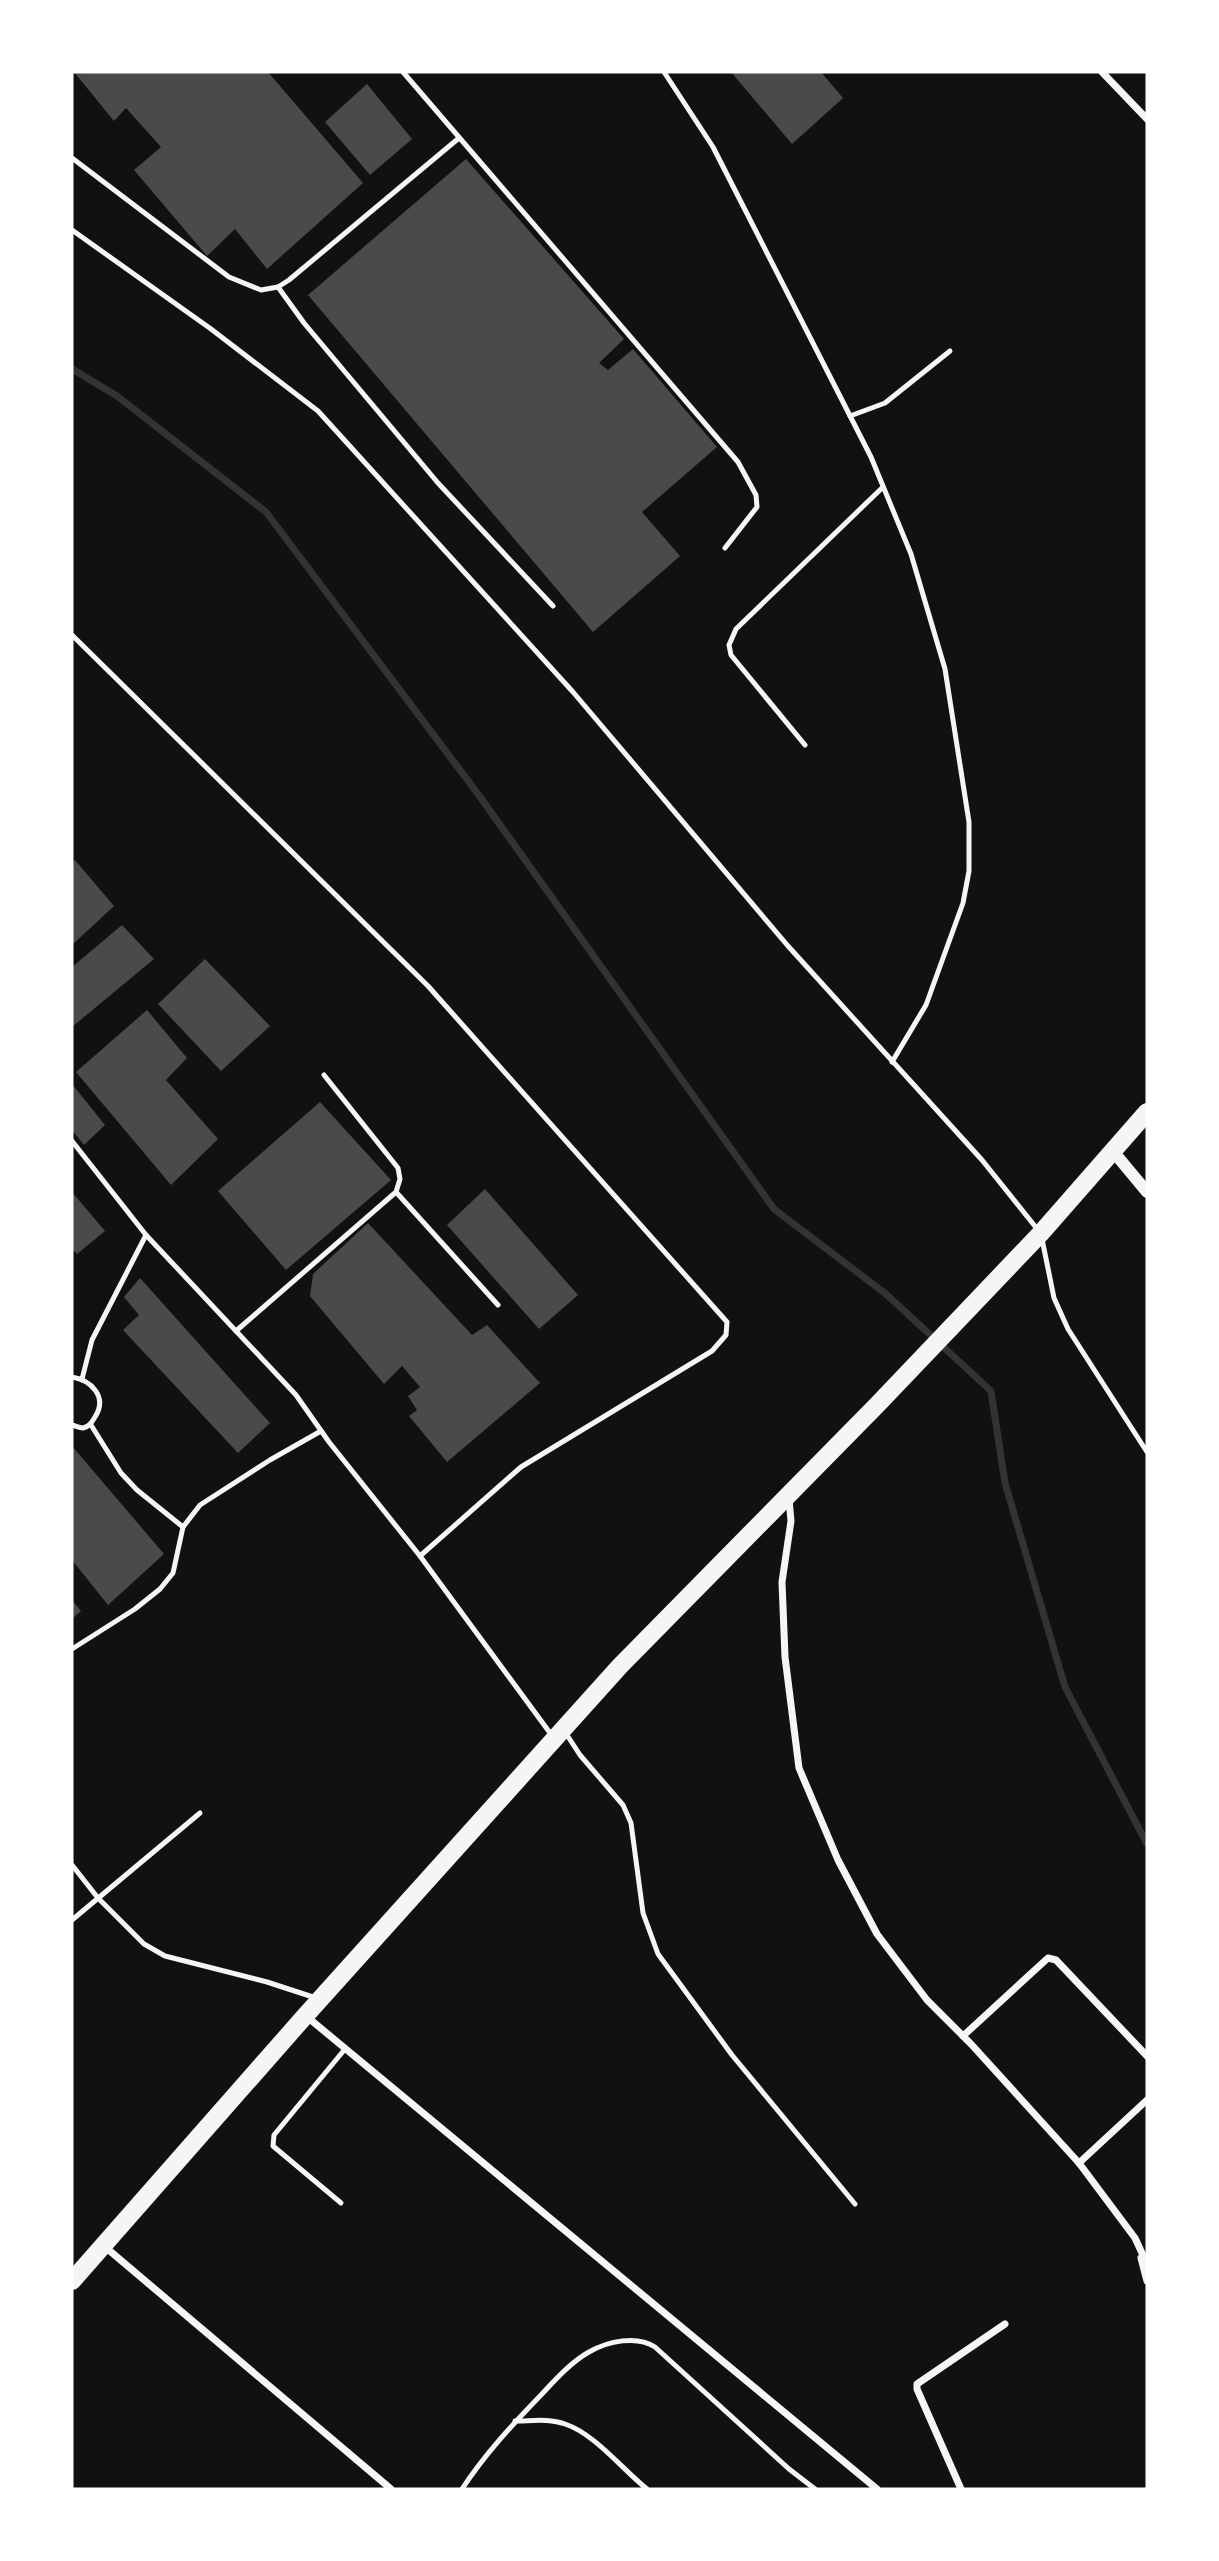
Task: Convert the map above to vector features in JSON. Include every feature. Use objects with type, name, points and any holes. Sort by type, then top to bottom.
[{"type":"main road","points":[[72,2281],[305,2016],[620,1666],[877,1405],[1041,1233],[1147,1112]]},
{"type":"street","points":[[1102,72],[1147,119]]},
{"type":"street","points":[[1112,1150],[1147,1192]]},
{"type":"street","points":[[788,1494],[791,1521],[782,1582],[785,1657],[799,1768],[838,1860],[877,1934],[927,2000],[1079,2163],[1135,2238],[1147,2264]]},
{"type":"street","points":[[963,2036],[1048,1958],[1056,1960],[1147,2056]]},
{"type":"street","points":[[305,2016],[877,2489]]},
{"type":"street","points":[[1079,2163],[1147,2100]]},
{"type":"street","points":[[1135,2238],[1147,2281]]},
{"type":"street","points":[[104,2246],[391,2489]]},
{"type":"street","points":[[961,2489],[917,2385],[1005,2324]]},
{"type":"lane","points":[[404,72],[742,470],[755,495],[757,507],[725,548]]},
{"type":"lane","points":[[664,72],[713,147],[850,416],[911,554],[945,669],[969,822],[969,871],[963,903],[926,1006],[892,1062]]},
{"type":"lane","points":[[72,158],[215,269],[261,290],[278,287],[459,138]]},
{"type":"lane","points":[[72,230],[211,329],[318,411],[573,692],[788,946],[982,1160],[1041,1233],[1054,1298],[1068,1329],[1147,1452]]},
{"type":"lane","points":[[278,287],[304,323],[438,483],[553,606]]},
{"type":"lane","points":[[850,416],[885,403],[950,351]]},
{"type":"lane","points":[[804,745],[731,654],[729,645],[736,629],[883,487]]},
{"type":"lane","points":[[72,635],[428,986],[727,1322],[726,1335],[712,1351],[521,1467],[421,1556]]},
{"type":"lane","points":[[236,1331],[396,1192],[400,1179],[398,1168],[324,1075]]},
{"type":"lane","points":[[72,1141],[146,1235],[296,1395],[321,1431],[559,1735],[623,1805],[635,1839],[638,1888],[643,1913],[658,1954],[740,2066],[855,2204]]},
{"type":"lane","points":[[396,1192],[498,1306]]},
{"type":"lane","points":[[82,1379],[92,1339],[146,1235]]},
{"type":"lane","points":[[72,1377],[90,1383],[100,1399],[99,1412],[91,1424],[83,1428],[72,1425]]},
{"type":"lane","points":[[91,1424],[121,1473],[183,1527]]},
{"type":"lane","points":[[72,1649],[160,1590],[173,1573],[183,1527],[200,1506],[270,1460],[321,1431]]},
{"type":"lane","points":[[72,1920],[200,1813]]},
{"type":"lane","points":[[72,1866],[144,1944],[165,1956],[321,1999]]},
{"type":"lane","points":[[341,2203],[273,2146],[274,2135],[345,2049]]},
{"type":"lane","points":[[462,2489],[484,2455],[559,2376],[588,2352],[604,2345],[635,2340],[646,2341],[815,2489]]},
{"type":"lane","points":[[515,2421],[546,2420],[564,2423],[579,2430],[647,2489]]},
{"type":"building","points":[[74,72],[268,72],[363,183],[267,269],[235,229],[207,256],[134,170],[161,147],[126,108],[114,121]]},
{"type":"building","points":[[731,72],[821,72],[843,98],[792,144]]},
{"type":"building","points":[[367,84],[412,139],[370,175],[325,122]]},
{"type":"building","points":[[466,159],[624,339],[599,363],[608,370],[633,349],[717,447],[642,512],[680,556],[593,632],[308,295]]},
{"type":"building","points":[[75,860],[114,906],[72,945],[72,863]]},
{"type":"building","points":[[122,925],[154,959],[72,1027],[72,967]]},
{"type":"building","points":[[205,959],[270,1026],[221,1071],[158,1004]]},
{"type":"building","points":[[147,1010],[187,1058],[166,1080],[218,1139],[171,1185],[76,1072]]},
{"type":"building","points":[[72,1084],[105,1125],[84,1145],[72,1130]]},
{"type":"building","points":[[320,1102],[391,1180],[286,1270],[218,1191]]},
{"type":"building","points":[[485,1189],[578,1295],[539,1329],[447,1225]]},
{"type":"building","points":[[72,1192],[105,1231],[77,1254],[72,1249]]},
{"type":"building","points":[[368,1223],[472,1335],[487,1325],[540,1383],[447,1462],[409,1416],[417,1410],[408,1396],[420,1387],[402,1366],[384,1384],[310,1296],[313,1274]]},
{"type":"building","points":[[140,1278],[270,1423],[238,1453],[123,1330],[139,1315],[124,1297]]},
{"type":"building","points":[[72,1446],[164,1554],[108,1605],[72,1560]]},
{"type":"building","points":[[72,1600],[81,1611],[72,1619]]},
{"type":"waterway","points":[[72,369],[117,396],[266,512],[478,794],[774,1209],[886,1294],[991,1391],[1005,1483],[1065,1687],[1147,1844]]}]
